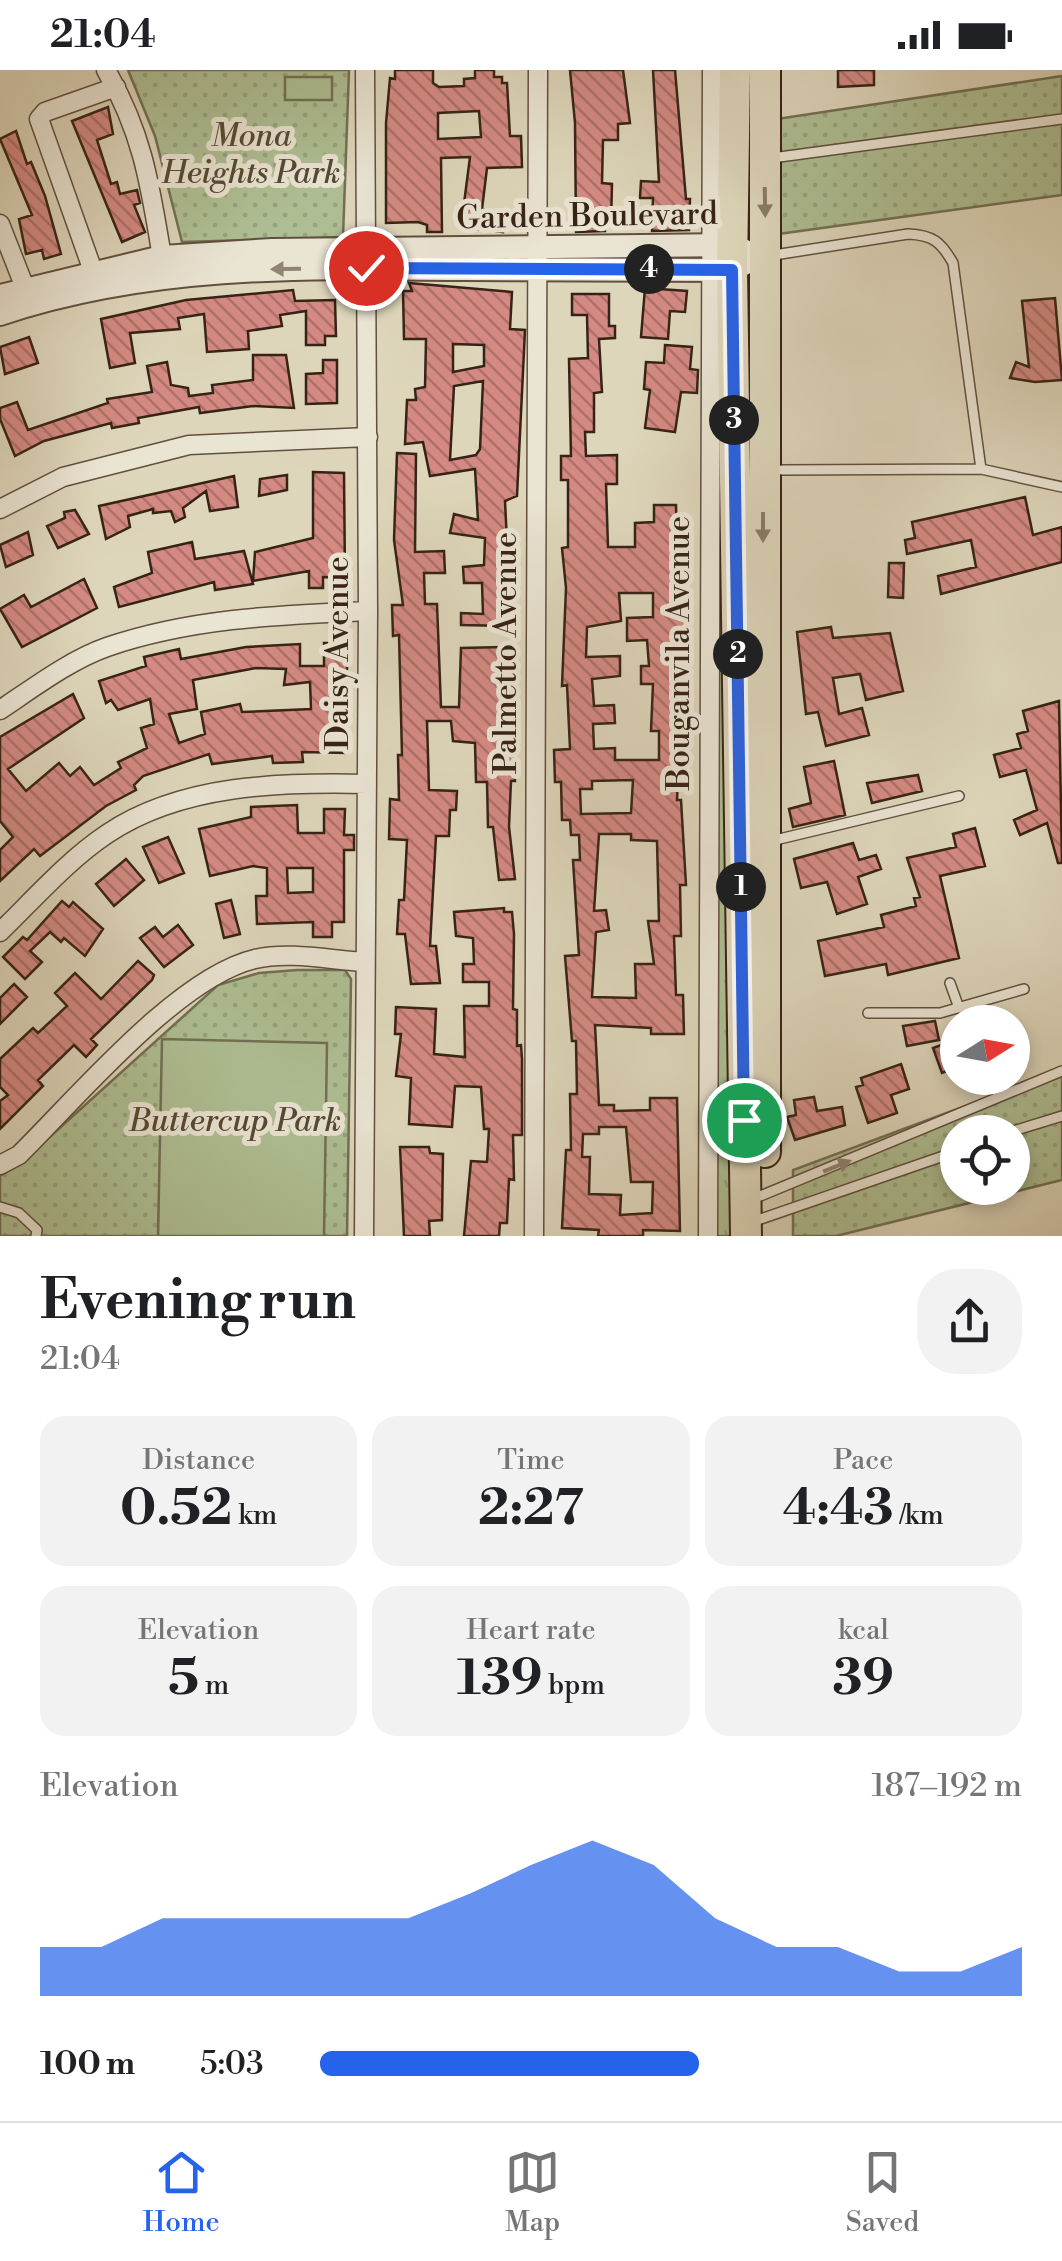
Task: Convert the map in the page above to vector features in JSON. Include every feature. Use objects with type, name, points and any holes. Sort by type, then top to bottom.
[{"type":"main road","points":[[734,70],[721,258],[756,1218]]},
{"type":"main road","points":[[756,1218],[764,843],[765,70]]},
{"type":"street","name":"Daisy Avenue","points":[[364,1236],[368,611],[365,70]]},
{"type":"street","name":"Palmetto Avenue","points":[[534,1236],[538,70]]},
{"type":"street","name":"Bouganvila Avenue","points":[[708,1236],[721,258],[712,70]]},
{"type":"street","points":[[93,271],[39,119],[45,112],[111,78],[130,108],[143,151],[162,257]]},
{"type":"street","points":[[0,224],[28,296]]},
{"type":"street","name":"Garden Boulevard","points":[[0,314],[28,296],[93,271],[162,257],[272,250],[366,259]]},
{"type":"street","name":"Garden Boulevard","points":[[0,296],[28,296],[166,275],[366,259],[766,256]]},
{"type":"street","points":[[0,509],[63,478],[189,445],[368,437]]},
{"type":"street","points":[[0,710],[104,648],[181,627],[248,617],[368,611]]},
{"type":"street","points":[[0,932],[108,834],[163,807],[218,791],[314,783],[367,784]]},
{"type":"street","points":[[0,1165],[19,1155],[166,1011],[224,968],[260,958],[364,962]]},
{"type":"lane","points":[[765,158],[1062,119]]},
{"type":"lane","points":[[766,256],[908,234],[926,234],[942,243],[954,263],[980,469]]},
{"type":"lane","points":[[782,470],[980,469],[1062,487]]},
{"type":"lane","points":[[764,843],[959,796]]},
{"type":"lane","points":[[950,983],[958,1005]]},
{"type":"lane","points":[[969,1005],[1024,989]]},
{"type":"lane","points":[[868,1013],[922,1015],[940,1012]]},
{"type":"lane","points":[[756,1218],[1062,1071]]},
{"type":"lane","points":[[1030,1126],[1062,1116]]},
{"type":"lane","points":[[756,1218],[940,1156]]},
{"type":"lane","points":[[0,1207],[19,1213],[37,1230],[36,1236]]},
{"type":"green space","name":"Mona Heights Park","points":[[128,70],[349,70],[343,237],[182,242],[155,136]]},
{"type":"green space","points":[[1062,76],[1062,195],[771,235],[770,120]]},
{"type":"green space","points":[[285,77],[332,77],[332,100],[285,100]]},
{"type":"green space","points":[[718,284],[731,1236],[716,1236]]},
{"type":"green space","name":"Buttercup Park","points":[[345,970],[351,979],[347,1236],[0,1236],[0,1176],[22,1162],[218,985],[259,973]]},
{"type":"green space","points":[[162,1039],[327,1043],[324,1236],[158,1236]]},
{"type":"green space","points":[[1062,1070],[1062,1180],[1030,1188],[1030,1115],[941,1115],[995,1095],[1030,1095],[1030,1082]]},
{"type":"green space","points":[[940,1115],[940,1205],[961,1205],[836,1236],[793,1236],[793,1170]]},
{"type":"building","points":[[395,70],[433,70],[433,83],[439,87],[464,86],[464,79],[475,78],[475,70],[494,70],[494,77],[502,77],[502,83],[507,83],[510,136],[521,136],[522,167],[487,168],[482,209],[505,212],[503,232],[461,227],[470,157],[441,158],[442,232],[427,232],[427,225],[418,222],[386,223],[386,123],[390,78],[395,79]],"holes":[[[479,111],[481,137],[438,139],[438,113]]]},
{"type":"building","points":[[570,70],[623,70],[630,123],[618,124],[618,140],[603,140],[602,183],[612,184],[611,223],[605,223],[605,231],[576,232],[575,123]]},
{"type":"building","points":[[653,70],[675,70],[686,199],[690,199],[689,230],[652,231],[653,198],[640,198],[641,181],[659,182]]},
{"type":"building","points":[[838,70],[874,70],[874,85],[838,87]]},
{"type":"building","points":[[108,107],[113,134],[97,140],[111,184],[117,182],[120,194],[137,190],[140,203],[134,205],[145,232],[122,242],[72,121]]},
{"type":"building","points":[[16,131],[27,164],[31,162],[45,196],[61,254],[44,259],[42,250],[26,254],[19,219],[32,215],[0,139]]},
{"type":"building","points":[[409,283],[512,292],[510,329],[525,330],[517,496],[505,501],[511,626],[461,625],[461,613],[483,614],[482,583],[464,583],[463,567],[484,565],[485,538],[450,533],[454,514],[478,520],[475,469],[430,476],[423,442],[405,444],[407,400],[416,400],[415,389],[425,387],[426,339],[404,339],[403,291],[412,291]],"holes":[[[453,344],[484,345],[484,366],[453,372]],[[483,381],[480,449],[476,455],[450,460],[454,386]]]},
{"type":"building","points":[[645,288],[687,291],[685,312],[670,311],[668,339],[641,337]]},
{"type":"building","points":[[293,290],[295,301],[335,300],[336,336],[325,336],[325,345],[306,345],[306,311],[280,315],[282,326],[248,331],[249,349],[207,352],[204,314],[178,318],[180,329],[130,333],[135,363],[110,368],[101,319],[186,300]]},
{"type":"building","points":[[572,294],[609,294],[609,326],[615,326],[615,338],[599,339],[602,392],[594,393],[594,432],[585,432],[586,456],[617,455],[617,484],[606,484],[608,547],[635,547],[635,523],[654,522],[654,505],[676,505],[677,551],[688,551],[677,800],[681,800],[686,885],[680,885],[681,936],[674,936],[676,995],[683,995],[684,1034],[651,1034],[651,1028],[595,1025],[599,1105],[614,1105],[614,1111],[650,1110],[650,1098],[677,1098],[680,1231],[643,1230],[643,1236],[598,1236],[599,1230],[562,1228],[566,1150],[571,1150],[570,1094],[577,1094],[576,1041],[572,1041],[565,956],[579,955],[573,860],[580,860],[579,835],[571,835],[570,820],[562,820],[561,782],[555,782],[554,750],[570,749],[567,685],[562,686],[566,588],[562,548],[568,547],[568,480],[561,480],[561,456],[571,456],[569,359],[588,358],[587,315],[572,315]],"holes":[[[619,593],[653,593],[653,617],[627,618],[627,641],[647,640],[649,666],[641,666],[641,684],[653,684],[651,731],[659,731],[659,760],[615,760],[615,748],[594,749],[593,724],[615,723],[614,705],[594,706],[592,679],[620,676],[620,656],[586,657],[587,627],[621,621]],[[633,780],[631,813],[581,814],[580,789],[592,789],[592,781]],[[599,834],[631,834],[631,840],[657,841],[659,921],[648,921],[654,964],[635,964],[636,998],[592,997],[596,932],[609,930],[606,910],[594,911]],[[599,1127],[626,1127],[631,1182],[653,1182],[652,1213],[620,1215],[621,1195],[589,1194],[590,1157],[582,1157],[583,1134],[599,1134]]]},
{"type":"building","points":[[1055,298],[1062,380],[1035,382],[1010,378],[1016,362],[1029,367],[1022,301]]},
{"type":"building","points":[[29,337],[38,363],[5,374],[0,347]]},
{"type":"building","points":[[665,345],[692,347],[690,369],[698,370],[697,393],[681,392],[675,432],[645,428],[650,390],[644,389],[646,362],[664,363]]},
{"type":"building","points":[[253,355],[286,355],[294,408],[253,406],[200,413],[199,407],[138,418],[139,423],[112,428],[111,423],[44,441],[15,456],[0,419],[0,408],[17,402],[28,430],[108,403],[107,399],[152,392],[147,366],[167,362],[171,385],[188,388],[189,396],[213,393],[212,385],[253,380]]},
{"type":"building","points":[[323,360],[337,360],[337,403],[306,404],[306,374],[323,373]]},
{"type":"building","points":[[397,453],[416,454],[415,552],[444,551],[445,573],[424,573],[425,604],[437,604],[441,707],[459,707],[461,648],[503,647],[505,698],[518,698],[517,723],[511,723],[515,781],[511,781],[509,827],[515,879],[499,880],[493,827],[488,827],[487,782],[476,782],[475,743],[453,741],[451,721],[427,721],[429,790],[457,791],[456,810],[450,810],[449,836],[436,836],[430,946],[436,946],[440,983],[411,984],[405,934],[397,934],[399,900],[404,900],[407,840],[389,839],[390,799],[399,800],[398,755],[402,755],[399,635],[393,636],[392,605],[403,605],[394,540]]},
{"type":"building","points":[[313,472],[344,473],[345,578],[323,577],[323,588],[309,588],[309,571],[253,581],[255,552],[313,538]]},
{"type":"building","points":[[287,475],[287,490],[259,496],[260,479]]},
{"type":"building","points":[[234,476],[238,507],[210,511],[206,491],[183,508],[185,517],[175,522],[171,511],[153,513],[153,509],[128,516],[130,527],[106,539],[99,506]]},
{"type":"building","points":[[1025,497],[1033,535],[1062,527],[1062,562],[941,594],[938,576],[976,567],[971,540],[907,554],[905,540],[915,538],[912,522]]},
{"type":"building","points":[[75,510],[89,534],[58,548],[47,526],[65,518],[64,512]]},
{"type":"building","points":[[28,532],[33,555],[6,567],[0,545]]},
{"type":"building","points":[[192,542],[195,559],[244,551],[253,584],[215,590],[214,582],[119,607],[114,587],[152,573],[148,552]]},
{"type":"building","points":[[889,563],[904,563],[903,598],[888,597]]},
{"type":"building","points":[[84,579],[97,608],[22,647],[0,609],[24,595],[31,607]]},
{"type":"building","points":[[831,627],[833,638],[890,633],[903,691],[866,700],[860,674],[833,678],[839,714],[862,708],[869,735],[826,746],[818,712],[806,714],[797,632]]},
{"type":"building","points":[[324,643],[347,643],[347,753],[302,752],[303,762],[273,763],[272,756],[212,764],[209,754],[143,776],[134,785],[136,790],[106,806],[40,856],[34,849],[0,881],[0,850],[13,837],[0,821],[0,737],[73,694],[84,718],[8,769],[26,791],[59,763],[70,776],[80,767],[94,785],[121,768],[118,762],[147,748],[141,728],[154,724],[150,699],[118,710],[111,700],[106,703],[99,681],[146,666],[144,657],[179,649],[181,659],[246,647],[300,644],[300,666],[324,666]],"holes":[[[256,668],[286,669],[284,685],[310,682],[311,709],[242,712],[240,704],[201,712],[205,734],[179,743],[169,714],[197,709],[193,680]]]},
{"type":"building","points":[[1059,701],[1062,863],[1058,863],[1047,823],[1020,835],[1014,820],[1037,810],[1026,770],[1000,777],[994,755],[1021,748],[1017,734],[1028,731],[1023,711]]},
{"type":"building","points":[[834,761],[845,815],[793,827],[789,809],[811,803],[804,767]]},
{"type":"building","points":[[918,775],[922,791],[872,803],[867,783]]},
{"type":"building","points":[[297,805],[298,833],[324,833],[324,809],[345,809],[344,835],[354,835],[354,850],[344,850],[344,922],[332,922],[332,937],[313,937],[313,922],[257,924],[256,896],[267,896],[267,868],[253,866],[210,876],[199,829],[251,817],[251,807]],"holes":[[[287,868],[313,868],[313,892],[288,893]]]},
{"type":"building","points":[[975,828],[985,866],[940,876],[959,958],[888,975],[886,964],[825,976],[818,941],[884,927],[881,915],[916,906],[914,898],[920,897],[907,858],[956,847],[953,834]]},
{"type":"building","points":[[168,837],[184,873],[159,883],[143,847]]},
{"type":"building","points":[[853,843],[859,860],[876,855],[881,869],[858,877],[867,904],[837,914],[827,882],[801,888],[794,859]]},
{"type":"building","points":[[126,859],[144,880],[114,906],[96,884]]},
{"type":"building","points":[[231,900],[240,934],[224,938],[216,904]]},
{"type":"building","points":[[62,901],[69,907],[73,902],[103,929],[85,956],[50,932],[30,951],[42,962],[25,979],[3,957],[23,937],[27,940]]},
{"type":"building","points":[[504,908],[504,912],[512,912],[514,934],[513,1009],[517,1010],[517,1046],[521,1045],[522,1059],[522,1135],[513,1135],[514,1180],[509,1179],[507,1223],[500,1223],[499,1236],[464,1236],[471,1161],[487,1162],[489,1129],[484,1129],[481,1087],[455,1086],[452,1127],[409,1124],[411,1078],[396,1076],[401,1034],[395,1034],[396,1007],[436,1009],[434,1054],[465,1057],[464,1006],[489,1006],[489,982],[463,982],[463,964],[474,964],[473,938],[456,936],[454,912]]},
{"type":"building","points":[[178,925],[193,945],[164,967],[140,938],[155,927],[163,937]]},
{"type":"building","points":[[138,961],[154,975],[152,980],[91,1039],[97,1045],[86,1057],[74,1045],[38,1080],[43,1086],[0,1129],[0,1101],[8,1095],[0,1087],[0,1059],[33,1028],[38,1033],[67,1006],[55,993],[75,973],[101,999]]},
{"type":"building","points":[[14,984],[27,997],[0,1024],[0,998]]},
{"type":"building","points":[[935,1021],[939,1040],[907,1046],[903,1026]]},
{"type":"building","points":[[940,1045],[940,1067],[933,1048]]},
{"type":"building","points":[[901,1064],[909,1089],[891,1095],[897,1113],[868,1123],[856,1087],[863,1085],[861,1078]]},
{"type":"building","points":[[814,1097],[817,1111],[842,1107],[845,1125],[795,1140],[787,1117],[796,1115],[794,1100]]},
{"type":"building","points":[[400,1147],[429,1147],[430,1153],[443,1154],[442,1220],[429,1221],[430,1236],[404,1236]]},
{"type":"route","points":[[366,268],[732,270],[744,1120]]}]
